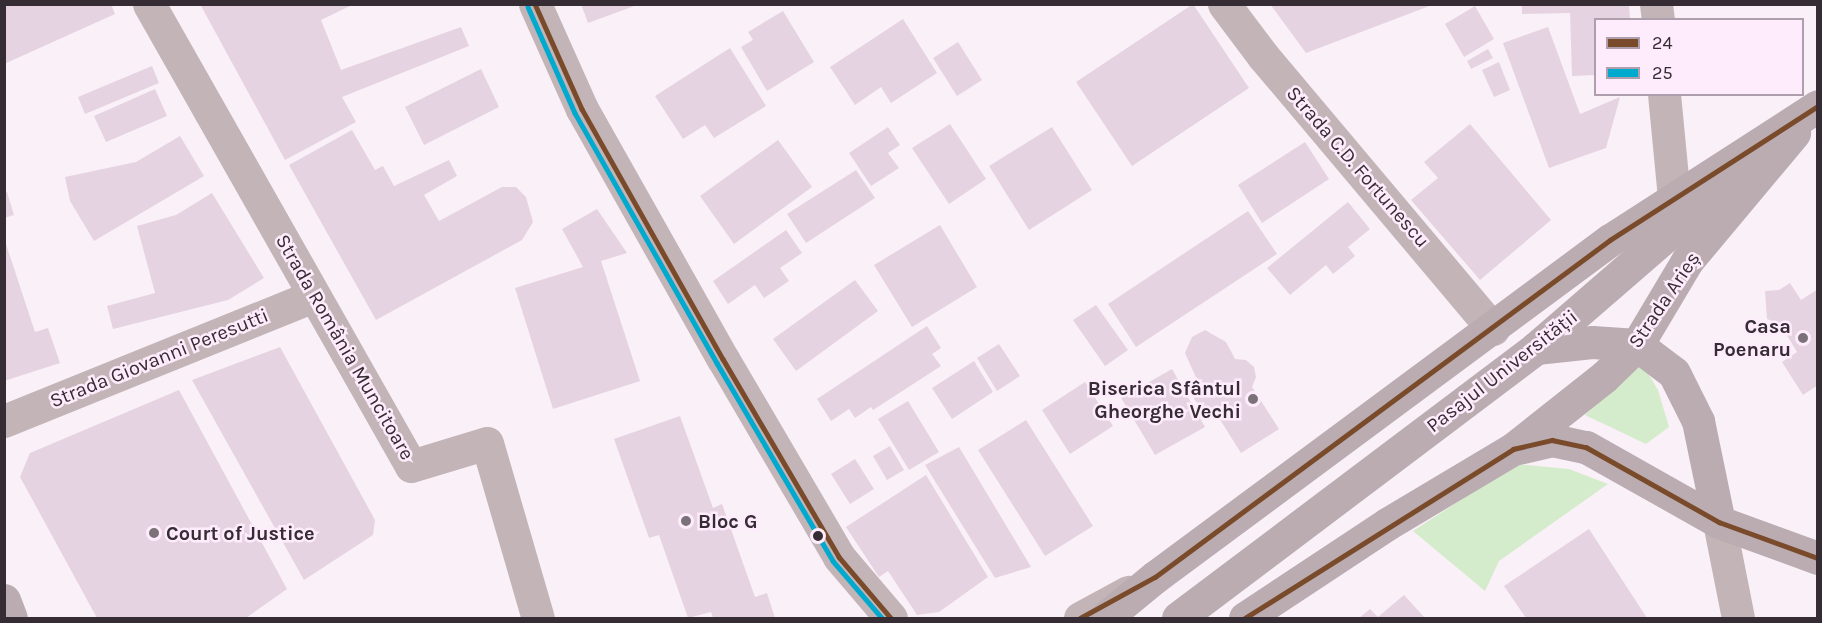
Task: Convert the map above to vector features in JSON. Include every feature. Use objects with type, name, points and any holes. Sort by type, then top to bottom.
[{"type":"main road","points":[[1105,618],[1155,577],[1493,329],[1610,240],[1816,107]]},
{"type":"main road","name":"Strada Arieș","points":[[1245,618],[1387,524],[1513,449],[1604,377],[1637,345],[1687,261],[1816,107]]},
{"type":"main road","name":"Pasajul Universității","points":[[1179,618],[1536,348],[1816,107]]},
{"type":"main road","points":[[1536,348],[1592,342],[1637,345],[1674,373],[1698,421],[1719,522]]},
{"type":"main road","points":[[1513,449],[1552,440],[1587,447],[1719,522],[1818,558]]},
{"type":"street","name":"Strada România Muncitoare","points":[[148,4],[411,466],[487,443],[538,618]]},
{"type":"street","points":[[535,4],[582,109],[839,557],[891,618]]},
{"type":"street","name":"Strada C.D. Fortunescu","points":[[1224,4],[1263,56],[1493,329]]},
{"type":"street","points":[[1664,96],[1674,198]]},
{"type":"street","name":"Strada Giovanni Peresutti","points":[[4,421],[314,296]]},
{"type":"street","points":[[1719,522],[1738,618]]},
{"type":"street","points":[[839,557],[859,618]]},
{"type":"street","points":[[1080,618],[1155,577]]},
{"type":"green space","points":[[1637,365],[1646,370],[1658,390],[1669,427],[1646,444],[1585,415]]},
{"type":"green space","points":[[1516,464],[1569,469],[1608,484],[1499,561],[1485,591],[1413,531]]},
{"type":"building","points":[[111,4],[115,14],[4,64],[4,5]]},
{"type":"building","points":[[200,4],[354,4],[321,20],[341,70],[461,27],[469,46],[342,97],[356,122],[285,160]]},
{"type":"building","points":[[581,4],[637,4],[637,5],[588,23]]},
{"type":"building","points":[[1193,4],[1249,88],[1132,166],[1076,82]]},
{"type":"building","points":[[1270,4],[1432,4],[1432,5],[1306,53]]},
{"type":"building","points":[[1522,4],[1629,4],[1630,18],[1594,18],[1594,75],[1572,76],[1570,13],[1522,14]]},
{"type":"building","points":[[1475,6],[1494,39],[1464,57],[1445,24]]},
{"type":"building","points":[[783,11],[814,62],[767,91],[741,47],[753,40],[748,32]]},
{"type":"building","points":[[903,19],[937,73],[891,103],[881,87],[855,105],[830,67]]},
{"type":"building","points":[[1548,27],[1580,114],[1620,97],[1606,148],[1549,168],[1503,43]]},
{"type":"building","points":[[958,42],[982,80],[957,96],[933,58]]},
{"type":"building","points":[[730,48],[766,106],[714,138],[705,125],[683,139],[655,96]]},
{"type":"building","points":[[1488,49],[1493,58],[1471,69],[1467,61]]},
{"type":"building","points":[[1499,62],[1510,90],[1494,97],[1482,70]]},
{"type":"building","points":[[152,66],[159,83],[85,114],[78,97]]},
{"type":"building","points":[[481,69],[499,107],[424,145],[405,107]]},
{"type":"building","points":[[155,89],[167,116],[106,142],[94,116]]},
{"type":"building","points":[[950,124],[986,179],[949,204],[912,148]]},
{"type":"building","points":[[1470,124],[1551,220],[1480,280],[1411,200],[1438,178],[1424,162]]},
{"type":"building","points":[[888,127],[900,145],[888,153],[899,168],[871,186],[849,153]]},
{"type":"building","points":[[1052,127],[1092,190],[1029,230],[989,166]]},
{"type":"building","points":[[352,130],[375,170],[383,166],[394,186],[449,160],[457,176],[424,195],[439,221],[502,187],[516,187],[526,197],[533,222],[522,240],[376,320],[289,165]]},
{"type":"building","points":[[180,136],[204,176],[94,241],[70,201],[65,177],[136,162]]},
{"type":"building","points":[[778,140],[812,187],[734,244],[700,196]]},
{"type":"building","points":[[1305,142],[1329,179],[1262,223],[1238,185]]},
{"type":"building","points":[[856,170],[875,198],[806,243],[787,214]]},
{"type":"building","points":[[7,192],[14,215],[4,218],[4,193]]},
{"type":"building","points":[[212,193],[264,278],[228,300],[113,329],[107,306],[155,293],[137,226],[176,215]]},
{"type":"building","points":[[1348,202],[1370,229],[1348,247],[1355,256],[1333,274],[1326,265],[1290,295],[1267,268]]},
{"type":"building","points":[[597,209],[627,253],[601,261],[640,381],[553,409],[515,288],[583,267],[562,229]]},
{"type":"building","points":[[1248,211],[1277,254],[1136,347],[1108,304]]},
{"type":"building","points":[[940,225],[977,287],[912,327],[874,265]]},
{"type":"building","points":[[786,230],[802,253],[780,268],[789,281],[764,298],[755,285],[728,304],[713,281]]},
{"type":"building","points":[[4,238],[35,332],[48,328],[60,363],[4,381]]},
{"type":"building","points":[[855,280],[878,311],[796,371],[773,339]]},
{"type":"building","name":"Casa Poenaru","points":[[1790,283],[1801,300],[1818,289],[1818,385],[1803,395],[1782,362],[1797,352],[1780,324],[1767,319],[1765,291],[1779,290]]},
{"type":"building","points":[[1096,305],[1128,350],[1105,366],[1073,320]]},
{"type":"building","points":[[927,326],[941,348],[932,354],[941,366],[873,410],[871,407],[855,418],[849,409],[831,421],[817,399]]},
{"type":"building","points":[[1205,330],[1226,342],[1235,359],[1246,360],[1254,367],[1256,377],[1252,387],[1279,429],[1241,453],[1214,410],[1201,408],[1194,399],[1198,382],[1185,353],[1192,337]]},
{"type":"building","points":[[999,344],[1020,376],[997,391],[977,358]]},
{"type":"building","points":[[280,347],[375,520],[373,535],[304,580],[192,380]]},
{"type":"building","points":[[974,361],[993,392],[952,419],[932,388]]},
{"type":"building","points":[[1172,369],[1205,427],[1155,455],[1121,398]]},
{"type":"building","points":[[1085,382],[1113,426],[1070,454],[1042,410]]},
{"type":"building","name":"Court of Justice","points":[[179,390],[287,589],[246,618],[97,618],[20,477],[30,453]]},
{"type":"building","points":[[908,401],[939,452],[909,470],[878,419]]},
{"type":"building","name":"Bloc G","points":[[680,416],[713,508],[722,504],[755,597],[767,593],[775,618],[713,618],[711,612],[688,618],[659,535],[649,538],[614,439]]},
{"type":"building","points":[[1026,420],[1093,526],[1045,556],[978,450]]},
{"type":"building","points":[[890,446],[904,470],[887,480],[873,456]]},
{"type":"building","points":[[959,447],[1031,567],[995,578],[925,465]]},
{"type":"building","points":[[855,459],[874,489],[850,504],[831,474]]},
{"type":"building","points":[[926,475],[988,577],[939,612],[917,615],[888,571],[879,577],[846,527]]},
{"type":"building","points":[[1589,529],[1647,618],[1526,618],[1504,586]]},
{"type":"building","points":[[1404,595],[1425,618],[1359,618],[1370,609],[1378,617]]},
{"type":"transit line","name":"24","points":[[535,4],[582,109],[723,359],[839,557],[891,618]]},
{"type":"transit line","name":"25","points":[[528,7],[575,113],[717,363],[833,561],[882,618]]},
{"type":"transit line","name":"24","points":[[1080,618],[1155,577],[1610,240],[1818,106]]},
{"type":"transit line","name":"24","points":[[1245,618],[1513,449],[1552,440],[1586,447],[1719,522],[1818,558]]},
{"type":"place","name":"Casa Poenaru","points":[[1803,338]]},
{"type":"place","name":"Biserica Sfântul Gheorghe Vechi","points":[[1253,399]]},
{"type":"place","name":"Bloc G","points":[[686,521]]},
{"type":"place","name":"Court of Justice","points":[[154,533]]}]
